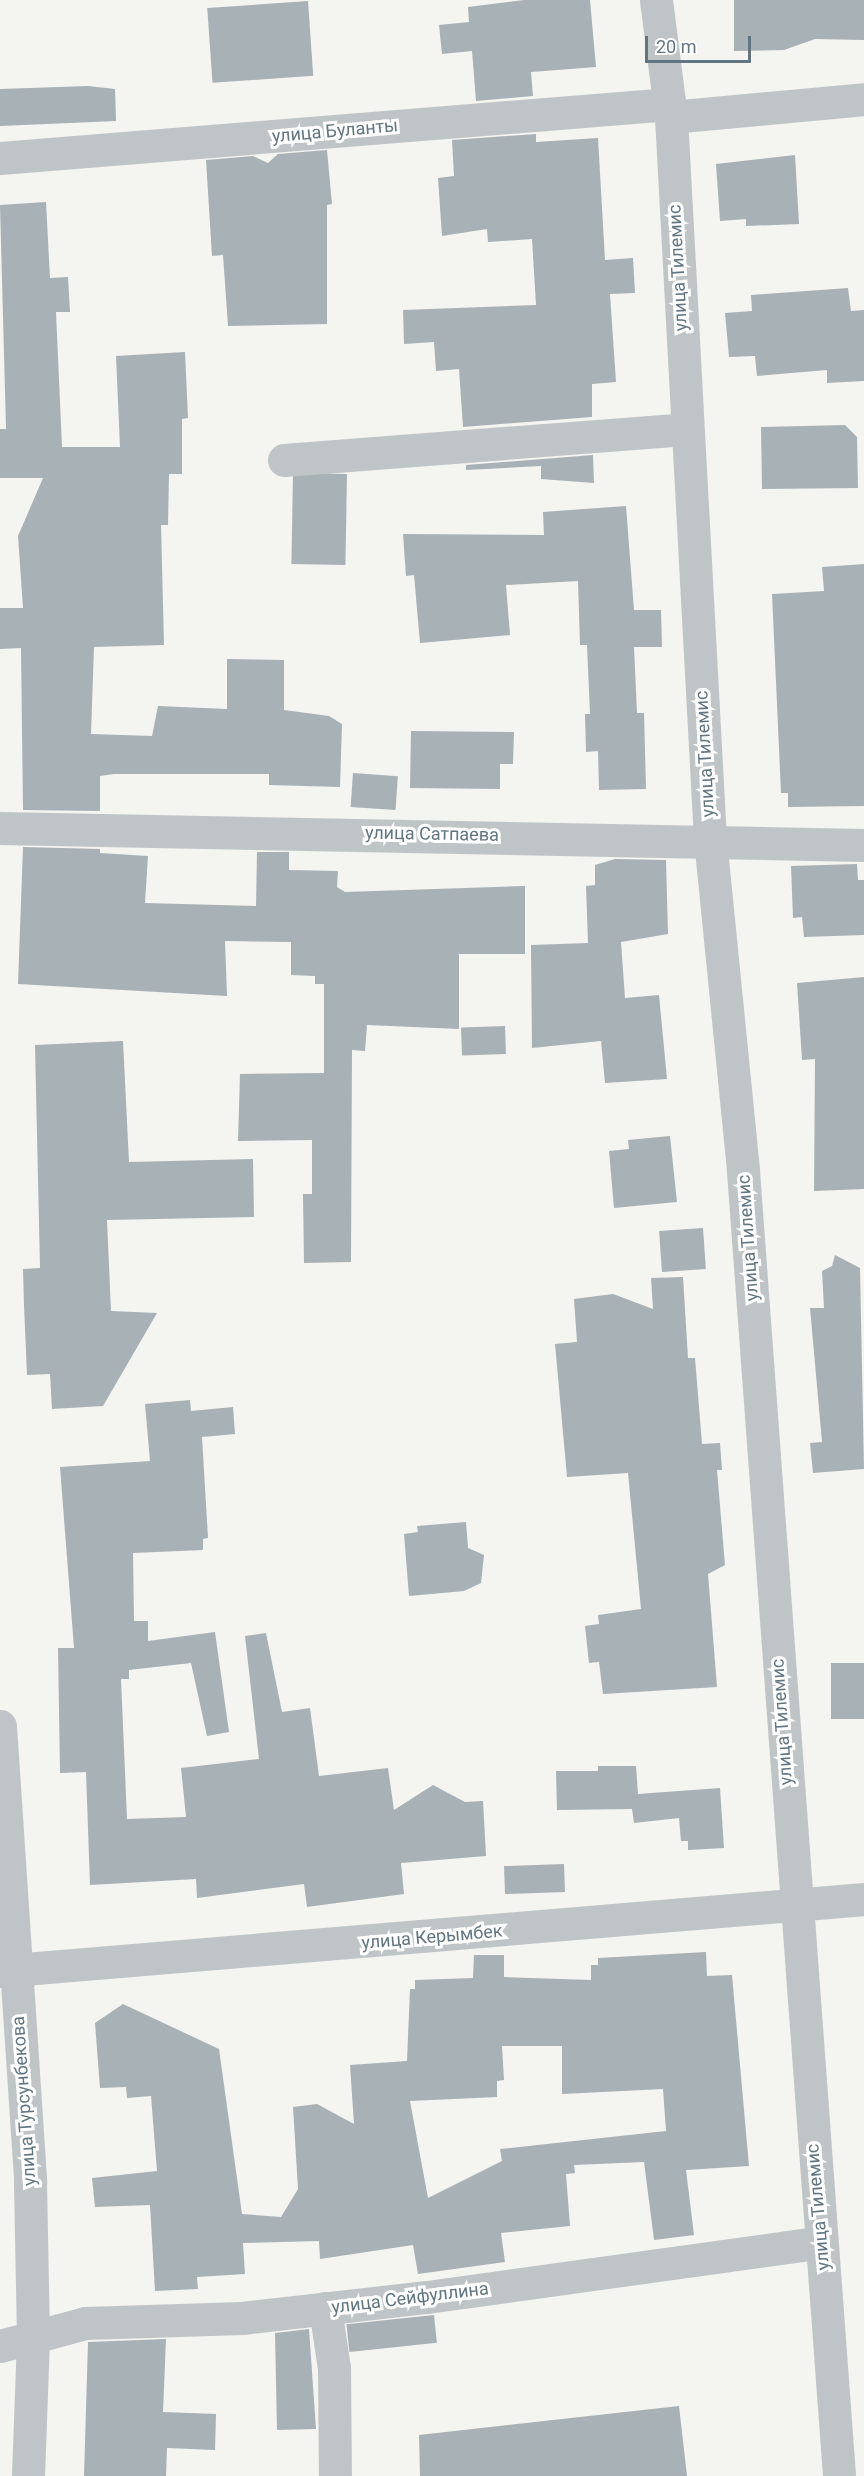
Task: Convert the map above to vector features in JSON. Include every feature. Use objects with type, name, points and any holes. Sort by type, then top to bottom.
[{"type":"street","name":"улица Тилемис","points":[[657,0],[670,111],[686,429],[711,839],[743,1171],[795,1907],[839,2476]]},
{"type":"street","name":"улица Буланты","points":[[0,158],[864,99]]},
{"type":"street","points":[[284,460],[686,429]]},
{"type":"street","name":"улица Сатпаева","points":[[0,828],[711,839],[864,845]]},
{"type":"street","name":"улица Турсунбекова","points":[[0,1726],[8,1971],[33,2339],[28,2476]]},
{"type":"street","name":"улица Керымбек","points":[[8,1971],[795,1907],[864,1899]]},
{"type":"street","name":"улица Сейфуллина","points":[[0,2346],[33,2339],[85,2323],[242,2318],[821,2242]]},
{"type":"street","points":[[325,2308],[334,2368],[335,2476]]},
{"type":"building","points":[[524,0],[590,0],[596,67],[531,72],[533,96],[476,101],[472,51],[442,54],[439,25],[469,22],[468,7]]},
{"type":"building","points":[[734,0],[864,0],[864,40],[815,39],[784,50],[734,51]]},
{"type":"building","points":[[308,1],[313,76],[212,83],[207,8]]},
{"type":"building","points":[[88,86],[115,89],[116,121],[0,126],[0,89]]},
{"type":"building","points":[[536,134],[536,142],[598,138],[605,260],[633,258],[635,293],[610,294],[616,382],[592,384],[592,417],[463,427],[459,369],[436,371],[434,342],[404,344],[403,310],[536,305],[532,239],[488,242],[487,229],[442,236],[438,178],[454,176],[452,140]]},
{"type":"building","points":[[327,150],[332,204],[327,205],[327,324],[228,326],[223,255],[212,256],[206,160],[253,156],[268,163],[278,154]]},
{"type":"building","points":[[795,155],[799,224],[746,226],[746,219],[720,221],[716,164]]},
{"type":"building","points":[[46,202],[50,278],[68,277],[70,312],[56,312],[62,447],[120,447],[116,356],[185,352],[188,418],[182,419],[182,474],[169,474],[168,525],[161,525],[164,645],[94,647],[91,734],[152,736],[158,706],[227,709],[227,659],[284,660],[284,710],[329,716],[342,724],[340,787],[269,785],[269,774],[114,774],[100,776],[100,811],[23,810],[21,648],[0,649],[0,608],[23,608],[18,536],[43,478],[0,478],[0,429],[6,429],[0,205]]},
{"type":"building","points":[[848,288],[851,311],[864,310],[864,381],[827,383],[827,370],[757,376],[755,356],[729,357],[725,313],[752,311],[751,295]]},
{"type":"building","points":[[845,425],[857,437],[858,488],[762,489],[761,427]]},
{"type":"building","points":[[593,455],[594,483],[541,479],[541,466],[466,470],[466,465]]},
{"type":"building","points":[[293,473],[347,474],[345,565],[291,564]]},
{"type":"building","points":[[626,506],[634,610],[661,610],[662,647],[634,647],[637,713],[644,713],[646,789],[599,790],[598,751],[586,752],[585,714],[590,714],[587,645],[580,645],[578,581],[506,585],[510,635],[420,643],[414,575],[406,576],[403,534],[544,535],[543,512]]},
{"type":"building","points":[[864,564],[864,806],[788,807],[788,793],[781,793],[772,594],[824,591],[822,567]]},
{"type":"building","points":[[411,731],[514,732],[513,764],[500,764],[500,789],[410,788]]},
{"type":"building","points":[[353,773],[398,776],[396,810],[351,807]]},
{"type":"building","points":[[23,847],[100,849],[100,853],[148,856],[145,903],[256,906],[257,852],[289,852],[289,870],[338,871],[337,887],[345,892],[525,886],[525,954],[459,954],[459,1029],[367,1025],[365,1051],[352,1050],[351,1262],[304,1263],[303,1194],[312,1194],[312,1140],[238,1141],[240,1074],[324,1073],[324,984],[315,984],[315,976],[291,975],[291,942],[225,941],[227,996],[18,984]]},
{"type":"building","points":[[615,859],[666,860],[668,934],[621,942],[625,998],[659,995],[667,1079],[605,1083],[601,1041],[532,1048],[531,945],[588,943],[586,886],[595,885],[595,865]]},
{"type":"building","points":[[857,864],[858,880],[864,880],[864,935],[804,937],[802,917],[793,918],[791,866]]},
{"type":"building","points":[[864,977],[864,1189],[814,1191],[815,1059],[802,1060],[797,983]]},
{"type":"building","points":[[505,1026],[506,1054],[462,1056],[461,1028]]},
{"type":"building","points":[[123,1041],[129,1162],[253,1159],[254,1217],[107,1220],[111,1311],[157,1313],[103,1406],[52,1409],[50,1374],[27,1375],[23,1269],[40,1268],[35,1045]]},
{"type":"building","points":[[670,1136],[677,1202],[614,1208],[609,1151],[629,1149],[628,1140]]},
{"type":"building","points":[[703,1228],[706,1269],[662,1272],[659,1231]]},
{"type":"building","points":[[835,1255],[860,1268],[864,1469],[813,1473],[810,1443],[822,1442],[810,1308],[824,1308],[822,1271],[832,1266]]},
{"type":"building","points":[[683,1277],[688,1358],[695,1358],[702,1444],[720,1443],[722,1470],[717,1470],[725,1565],[708,1574],[717,1687],[603,1694],[599,1662],[589,1663],[585,1626],[599,1624],[598,1615],[641,1609],[628,1473],[567,1477],[555,1344],[577,1342],[574,1299],[613,1294],[653,1309],[651,1278]]},
{"type":"building","points":[[190,1400],[191,1411],[233,1407],[235,1434],[202,1437],[208,1538],[203,1539],[203,1550],[133,1553],[134,1621],[148,1621],[148,1641],[215,1632],[229,1732],[207,1736],[191,1663],[129,1670],[129,1679],[121,1679],[127,1819],[186,1817],[181,1768],[259,1759],[245,1636],[266,1633],[282,1712],[310,1708],[319,1776],[388,1768],[394,1810],[433,1785],[465,1802],[483,1801],[486,1856],[401,1863],[404,1894],[307,1907],[304,1884],[197,1898],[196,1879],[90,1885],[86,1772],[60,1773],[58,1648],[74,1648],[60,1467],[150,1461],[145,1404]]},
{"type":"building","points":[[466,1522],[468,1548],[484,1555],[481,1583],[464,1591],[409,1596],[404,1534],[418,1532],[417,1526]]},
{"type":"building","points":[[831,1663],[864,1663],[864,1719],[831,1719]]},
{"type":"building","points":[[598,1766],[636,1766],[638,1794],[720,1788],[724,1848],[688,1850],[688,1841],[681,1841],[679,1818],[634,1823],[632,1809],[557,1810],[556,1771],[598,1771]]},
{"type":"building","points":[[564,1864],[565,1892],[505,1894],[504,1866]]},
{"type":"building","points":[[706,1952],[707,1976],[732,1975],[749,2166],[686,2170],[694,2235],[654,2240],[644,2162],[574,2165],[575,2173],[566,2174],[570,2226],[501,2233],[505,2262],[418,2274],[413,2245],[320,2259],[319,2241],[243,2243],[245,2274],[197,2277],[198,2289],[155,2291],[150,2205],[95,2207],[92,2178],[157,2171],[151,2096],[127,2098],[126,2087],[100,2088],[95,2023],[123,2004],[219,2049],[242,2214],[281,2217],[298,2189],[293,2107],[317,2104],[354,2124],[350,2065],[407,2061],[410,1989],[415,1989],[415,1980],[473,1978],[474,1955],[504,1955],[504,1977],[591,1980],[591,1965],[598,1965],[598,1958]],"holes":[[[502,2046],[562,2046],[562,2094],[663,2089],[666,2131],[500,2149],[502,2161],[428,2198],[410,2101],[497,2097],[497,2081],[504,2080]]]},
{"type":"building","points":[[434,2315],[437,2343],[349,2352],[346,2324]]},
{"type":"building","points":[[309,2329],[316,2429],[277,2430],[275,2333]]},
{"type":"building","points":[[166,2339],[163,2412],[216,2414],[215,2450],[167,2448],[166,2476],[84,2476],[88,2342]]},
{"type":"building","points":[[679,2406],[687,2476],[420,2476],[419,2435]]}]
